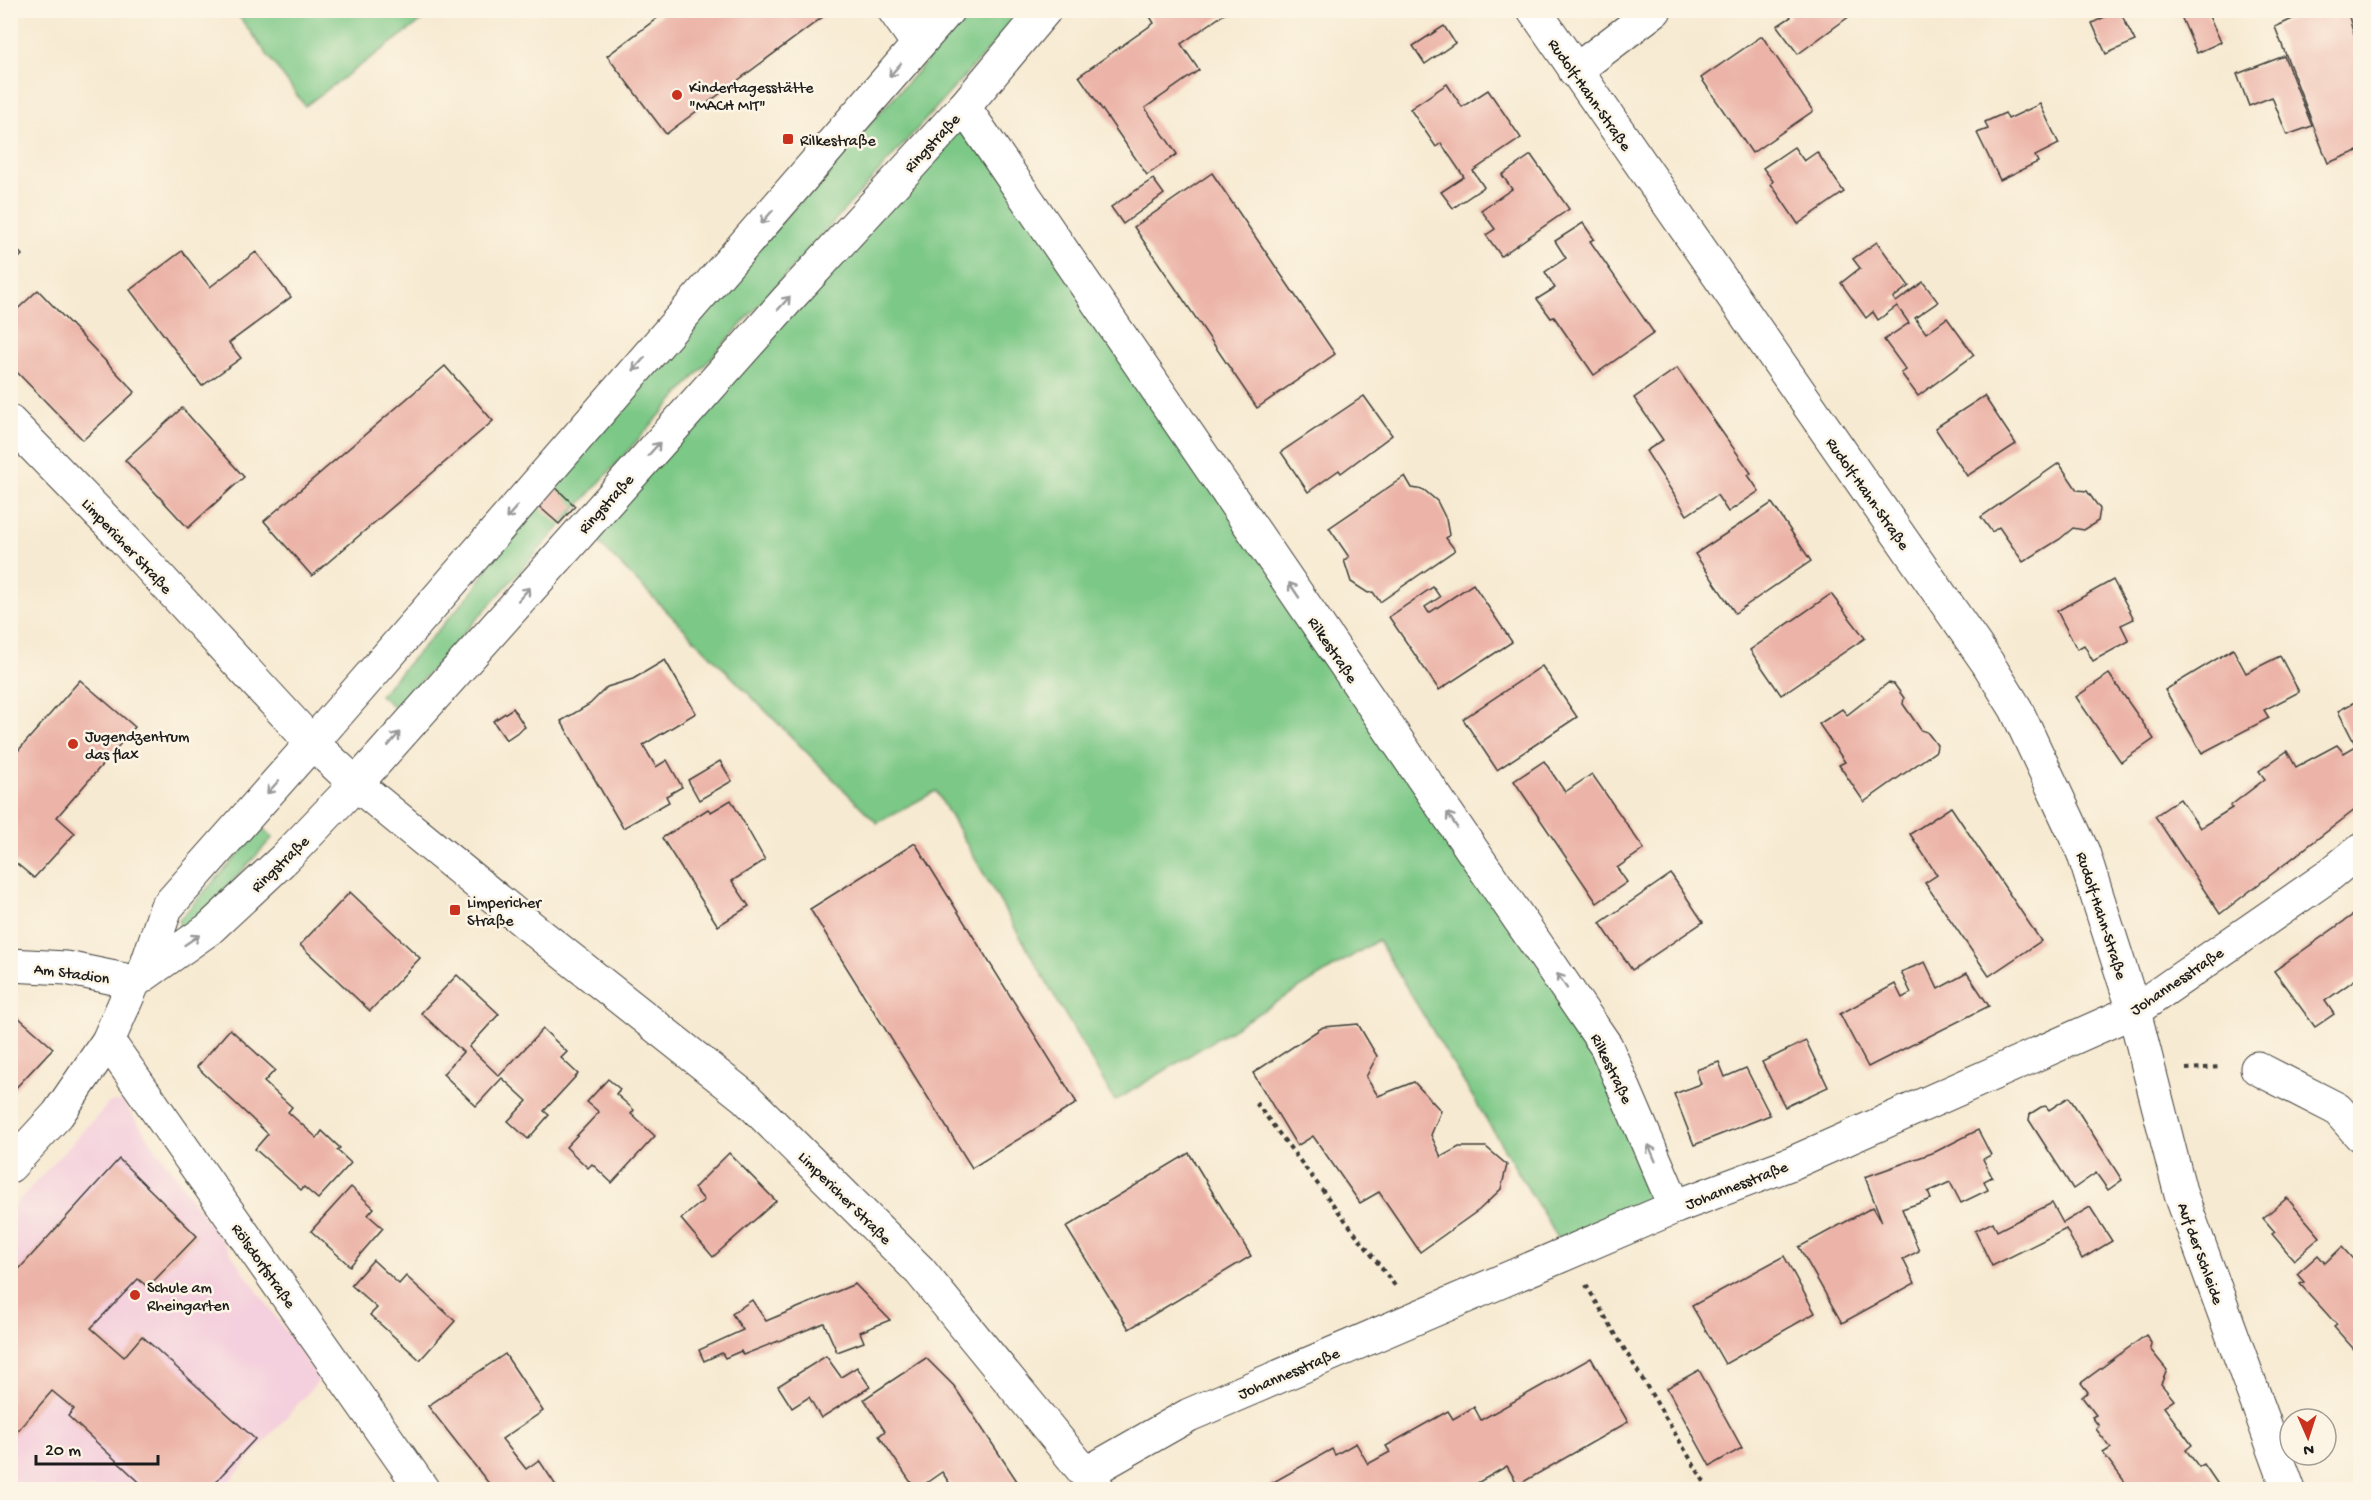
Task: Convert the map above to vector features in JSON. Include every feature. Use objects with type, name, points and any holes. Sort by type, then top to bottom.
[{"type":"street","points":[[894,10],[918,44]]},
{"type":"street","points":[[10,1166],[58,1114],[108,1041],[139,978],[166,908],[948,10]]},
{"type":"street","name":"Ringstraße","points":[[139,978],[209,929],[285,858],[356,784],[819,264],[964,107],[1045,10]]},
{"type":"street","name":"Rudolf-Hahn-Straße","points":[[1534,10],[1987,662],[2016,709],[2083,852],[2134,1011]]},
{"type":"street","points":[[1575,71],[1655,10]]},
{"type":"street","name":"Rilkestraße","points":[[964,107],[1606,1047],[1675,1207]]},
{"type":"street","name":"Limpericher Straße","points":[[10,422],[124,540],[312,743],[356,784],[543,937],[745,1097],[920,1271],[1093,1481]]},
{"type":"street","name":"Johannesstraße","points":[[1093,1481],[1189,1415],[1568,1255],[1675,1207],[1792,1163],[2134,1011],[2318,883],[2361,850]]},
{"type":"street","name":"Am Stadion","points":[[10,965],[66,968],[139,978]]},
{"type":"street","name":"Auf der Schleide","points":[[2134,1011],[2181,1195],[2289,1490]]},
{"type":"street","name":"Rölsdorfstraße","points":[[108,1041],[423,1490]]},
{"type":"street","points":[[2257,1068],[2337,1109],[2361,1135]]},
{"type":"path","points":[[2183,1069],[2206,1066]]},
{"type":"path","points":[[1256,1103],[1419,1316]]},
{"type":"path","points":[[1568,1255],[1709,1490]]},
{"type":"shaded area","name":"Schule am Rheingarten","points":[[110,1102],[123,1102],[320,1379],[223,1489],[11,1489],[10,1210]]},
{"type":"green space","points":[[235,11],[435,11],[305,106]]},
{"type":"green space","points":[[972,11],[1023,11],[396,709],[380,695],[474,590],[529,500]]},
{"type":"green space","points":[[964,107],[1606,1046],[1675,1207],[1568,1255],[1378,940],[1115,1101],[936,791],[877,823],[584,528]]},
{"type":"green space","points":[[262,828],[273,837],[189,929],[180,930],[179,920]]},
{"type":"building","name":"Kindertagesstätte \"MACH MIT\"","points":[[668,10],[832,10],[666,134],[607,56]]},
{"type":"building","points":[[1146,10],[1230,10],[1181,44],[1199,70],[1145,108],[1177,154],[1147,175],[1079,76],[1154,23]]},
{"type":"building","points":[[1787,10],[1858,10],[1798,54],[1777,26],[1791,17]]},
{"type":"building","points":[[2119,10],[2135,41],[2106,54],[2092,23]]},
{"type":"building","points":[[2189,10],[2206,10],[2221,42],[2197,53],[2180,14]]},
{"type":"building","points":[[2312,10],[2347,10],[2360,54],[2360,150],[2328,163],[2275,27]]},
{"type":"building","points":[[1444,26],[1455,43],[1425,64],[1413,46]]},
{"type":"building","points":[[1762,36],[1813,111],[1752,153],[1701,78]]},
{"type":"building","points":[[2284,56],[2312,126],[2287,135],[2272,97],[2249,106],[2237,74]]},
{"type":"building","points":[[1447,84],[1462,107],[1488,90],[1521,138],[1473,171],[1484,187],[1453,208],[1441,192],[1464,177],[1441,143],[1436,147],[1410,109]]},
{"type":"building","points":[[2040,104],[2059,144],[2035,156],[2038,162],[2000,180],[1977,133],[1988,129],[1985,122],[2005,113],[2008,119]]},
{"type":"building","points":[[1794,147],[1804,161],[1817,152],[1844,192],[1798,224],[1763,168]]},
{"type":"building","points":[[1531,155],[1569,209],[1501,256],[1486,235],[1495,229],[1481,210],[1512,189],[1502,175]]},
{"type":"building","points":[[1212,173],[1335,354],[1257,408],[1134,227]]},
{"type":"building","points":[[1153,179],[1164,194],[1123,224],[1111,207]]},
{"type":"building","points":[[1583,223],[1594,239],[1590,241],[1654,333],[1594,375],[1554,317],[1551,318],[1537,299],[1555,288],[1545,272],[1566,258],[1555,241]]},
{"type":"building","points":[[10,242],[22,255],[10,266]]},
{"type":"building","points":[[1877,242],[1909,286],[1893,298],[1896,302],[1923,282],[1938,302],[1915,318],[1926,333],[1947,318],[1974,355],[1918,396],[1901,373],[1906,370],[1884,340],[1909,323],[1897,306],[1878,320],[1873,312],[1866,318],[1841,283],[1860,268],[1853,259]]},
{"type":"building","points":[[182,251],[210,287],[256,252],[291,297],[229,343],[241,358],[202,386],[130,290]]},
{"type":"building","points":[[38,290],[135,392],[83,440],[10,365],[10,316]]},
{"type":"building","points":[[445,366],[493,421],[312,576],[264,521]]},
{"type":"building","points":[[1677,368],[1751,473],[1748,475],[1759,491],[1728,512],[1717,495],[1687,515],[1646,451],[1663,440],[1634,398]]},
{"type":"building","points":[[1364,396],[1392,435],[1341,473],[1339,470],[1308,492],[1281,452]]},
{"type":"building","points":[[1984,396],[2016,444],[1967,476],[1935,428]]},
{"type":"building","points":[[182,408],[244,477],[188,528],[125,460]]},
{"type":"building","points":[[2059,463],[2077,490],[2087,491],[2100,509],[2098,521],[2084,530],[2073,528],[2023,562],[1999,527],[1992,532],[1981,517]]},
{"type":"building","points":[[1405,476],[1412,488],[1424,490],[1437,501],[1446,519],[1449,535],[1446,538],[1455,550],[1380,602],[1373,592],[1368,593],[1351,582],[1344,560],[1349,557],[1329,528]]},
{"type":"building","points":[[552,484],[575,506],[559,524],[535,503]]},
{"type":"building","points":[[1772,503],[1811,561],[1735,613],[1695,554]]},
{"type":"building","points":[[2113,580],[2134,619],[2121,625],[2129,641],[2093,661],[2084,645],[2077,649],[2057,611]]},
{"type":"building","points":[[1473,584],[1512,642],[1439,690],[1389,617],[1433,587],[1440,597],[1425,607],[1429,613]]},
{"type":"building","points":[[1831,594],[1865,638],[1781,695],[1750,650]]},
{"type":"building","points":[[2233,649],[2246,673],[2280,656],[2299,692],[2264,710],[2269,718],[2202,753],[2165,690]]},
{"type":"building","points":[[665,660],[696,713],[643,745],[656,767],[667,760],[682,787],[666,796],[669,802],[623,828],[561,721],[590,704],[607,687],[633,679]]},
{"type":"building","points":[[1542,666],[1577,717],[1497,770],[1463,719]]},
{"type":"building","points":[[2109,674],[2154,739],[2121,762],[2076,697]]},
{"type":"building","name":"Jugendzentrum das flax","points":[[80,680],[135,727],[57,817],[75,833],[34,878],[10,858],[10,760]]},
{"type":"building","points":[[1888,683],[1894,684],[1904,698],[1903,704],[1921,730],[1927,732],[1937,745],[1936,751],[1864,802],[1839,765],[1845,762],[1819,724],[1842,709],[1847,715]]},
{"type":"building","points":[[2360,699],[2360,806],[2220,914],[2155,816],[2180,799],[2200,828],[2232,808],[2230,806],[2265,779],[2259,771],[2287,751],[2296,767],[2337,745],[2344,753],[2356,746],[2338,711]]},
{"type":"building","points":[[513,708],[525,727],[506,740],[493,721]]},
{"type":"building","points":[[720,761],[732,781],[699,800],[688,780]]},
{"type":"building","points":[[1544,761],[1565,792],[1592,774],[1644,849],[1617,868],[1627,882],[1597,903],[1514,781]]},
{"type":"building","points":[[731,800],[765,860],[732,881],[749,906],[718,926],[662,838],[708,809],[711,812]]},
{"type":"building","points":[[1951,807],[2041,941],[1989,976],[1925,883],[1937,875],[1910,834]]},
{"type":"building","points":[[915,843],[1077,1103],[972,1168],[810,909]]},
{"type":"building","points":[[1671,874],[1703,922],[1632,970],[1600,923]]},
{"type":"building","points":[[350,892],[420,958],[370,1011],[300,945]]},
{"type":"building","points":[[2360,910],[2360,976],[2325,1001],[2334,1014],[2315,1027],[2274,971]]},
{"type":"building","points":[[1925,962],[1938,989],[1967,973],[1989,1006],[1868,1067],[1840,1014],[1895,984],[1902,998],[1911,993],[1901,972]]},
{"type":"building","points":[[457,975],[499,1014],[469,1047],[499,1076],[543,1029],[567,1052],[561,1058],[578,1074],[544,1111],[549,1115],[528,1139],[508,1121],[527,1101],[502,1078],[476,1106],[443,1074],[463,1052],[421,1013]]},
{"type":"building","points":[[18,1017],[53,1048],[10,1094],[10,1025]]},
{"type":"building","points":[[1358,1024],[1377,1056],[1366,1077],[1378,1096],[1414,1082],[1441,1111],[1431,1135],[1441,1157],[1459,1147],[1486,1147],[1507,1165],[1501,1189],[1479,1210],[1420,1252],[1379,1192],[1360,1203],[1313,1136],[1297,1146],[1253,1073],[1323,1027]]},
{"type":"building","points":[[230,1029],[275,1070],[264,1082],[292,1107],[288,1112],[317,1138],[322,1131],[340,1148],[337,1150],[351,1163],[318,1199],[304,1187],[301,1190],[255,1149],[268,1134],[197,1067]]},
{"type":"building","points":[[1806,1041],[1828,1087],[1785,1107],[1762,1062]]},
{"type":"building","points":[[1719,1062],[1725,1077],[1746,1068],[1770,1115],[1694,1145],[1674,1094],[1701,1084],[1696,1070]]},
{"type":"building","points":[[608,1079],[620,1089],[616,1094],[634,1110],[631,1114],[655,1136],[612,1183],[592,1164],[588,1168],[566,1147],[599,1112],[587,1102]]},
{"type":"building","points":[[2069,1097],[2122,1180],[2108,1190],[2096,1173],[2073,1189],[2029,1120],[2030,1114],[2041,1107],[2046,1106],[2049,1110]]},
{"type":"building","points":[[1978,1130],[1991,1155],[1983,1159],[1992,1177],[1984,1181],[1988,1190],[1961,1203],[1950,1182],[1928,1192],[1931,1199],[1902,1209],[1919,1251],[1903,1259],[1915,1283],[1842,1323],[1799,1247],[1873,1207],[1882,1222],[1865,1177],[1935,1152]]},
{"type":"building","points":[[729,1153],[776,1201],[713,1257],[681,1219],[704,1200],[694,1188]]},
{"type":"building","points":[[1189,1153],[1251,1256],[1129,1329],[1066,1227]]},
{"type":"building","points":[[119,1159],[197,1236],[148,1287],[138,1279],[91,1328],[124,1357],[142,1336],[255,1439],[208,1490],[148,1490],[68,1416],[74,1409],[52,1391],[13,1436],[10,1434],[10,1279]]},
{"type":"building","points":[[351,1187],[374,1208],[368,1215],[383,1228],[350,1266],[311,1231]]},
{"type":"building","points":[[2287,1198],[2320,1237],[2294,1260],[2272,1234],[2275,1232],[2263,1218]]},
{"type":"building","points":[[2052,1203],[2063,1223],[2090,1207],[2112,1241],[2082,1259],[2066,1229],[1992,1266],[1975,1231],[1993,1222],[1997,1231]]},
{"type":"building","points":[[2342,1247],[2360,1267],[2360,1356],[2334,1327],[2337,1325],[2300,1284],[2304,1282],[2297,1274],[2318,1255],[2325,1263]]},
{"type":"building","points":[[1784,1256],[1815,1313],[1725,1364],[1692,1306]]},
{"type":"building","points":[[373,1260],[399,1284],[406,1276],[455,1321],[420,1360],[370,1315],[377,1308],[351,1285]]},
{"type":"building","points":[[855,1284],[890,1320],[860,1332],[864,1342],[837,1352],[824,1323],[743,1355],[741,1351],[725,1358],[722,1353],[704,1361],[699,1350],[743,1330],[732,1314],[752,1300],[766,1321]]},
{"type":"building","points":[[2146,1335],[2151,1343],[2150,1349],[2167,1370],[2161,1384],[2174,1400],[2164,1407],[2192,1445],[2186,1450],[2199,1467],[2204,1464],[2219,1486],[2215,1490],[2131,1490],[2103,1453],[2111,1448],[2096,1429],[2099,1426],[2092,1417],[2096,1415],[2082,1397],[2088,1392],[2081,1383]]},
{"type":"building","points":[[505,1354],[543,1411],[502,1439],[526,1469],[539,1460],[559,1490],[494,1490],[428,1406]]},
{"type":"building","points":[[826,1356],[841,1377],[857,1367],[870,1387],[821,1418],[809,1397],[792,1408],[778,1386]]},
{"type":"building","points":[[926,1358],[954,1386],[1023,1490],[954,1490],[942,1472],[916,1490],[879,1436],[885,1431],[864,1399]]},
{"type":"building","points":[[1591,1358],[1628,1422],[1518,1485],[1507,1466],[1465,1490],[1273,1490],[1270,1484],[1332,1449],[1335,1455],[1356,1443],[1368,1464],[1390,1452],[1386,1446],[1448,1411],[1453,1419],[1474,1407],[1481,1420]]},
{"type":"building","points":[[1699,1370],[1742,1448],[1710,1466],[1667,1388]]},
{"type":"place","name":"Kindertagesstätte \"MACH MIT\"","points":[[677,95]]},
{"type":"place","name":"Rilkestraße","points":[[788,139]]},
{"type":"place","name":"Jugendzentrum das flax","points":[[73,744]]},
{"type":"place","name":"Limpericher Straße","points":[[455,910]]},
{"type":"place","name":"Schule am Rheingarten","points":[[135,1295]]}]
